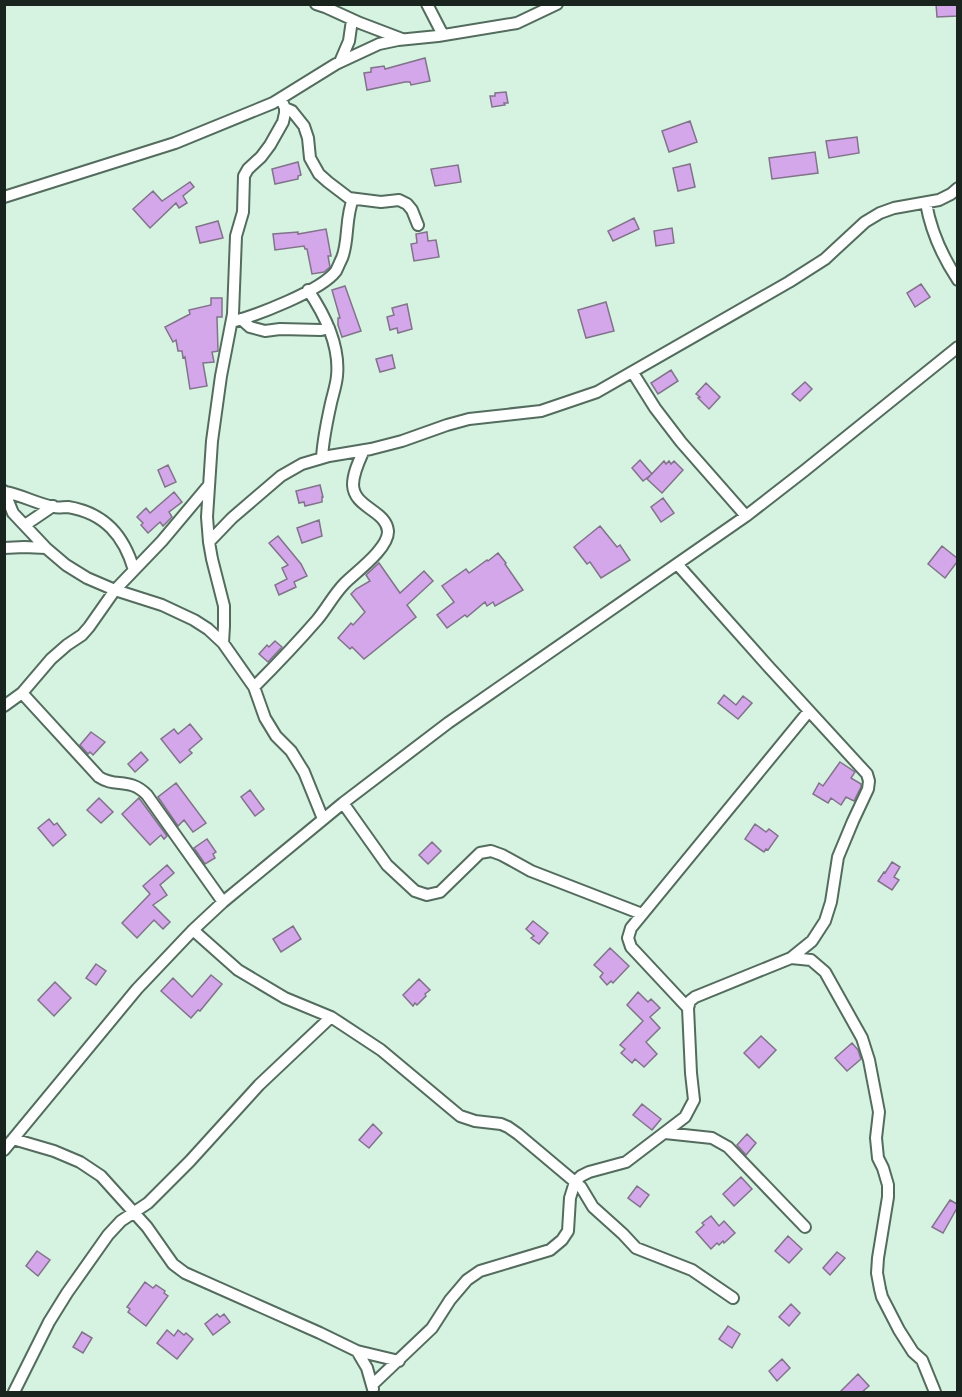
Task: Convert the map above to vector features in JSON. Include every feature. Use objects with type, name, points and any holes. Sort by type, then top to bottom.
[{"type":"street","points":[[316,4],[402,39]]},
{"type":"street","points":[[427,4],[443,35]]},
{"type":"street","points":[[4,197],[175,143],[273,103],[283,103],[340,62],[379,44],[516,23],[557,4]]},
{"type":"street","points":[[340,62],[349,41],[352,20]]},
{"type":"street","points":[[283,103],[304,126],[310,158],[319,174],[349,198],[381,202],[399,200],[407,204],[418,225]]},
{"type":"street","points":[[223,643],[224,606],[209,542],[207,517],[208,484],[219,385],[237,320],[236,236],[243,212],[244,176],[270,146],[283,122],[285,112],[283,103]]},
{"type":"street","points":[[209,542],[232,518],[281,476],[302,464],[402,441],[469,419],[541,411],[597,392],[789,282],[825,258],[865,222],[880,213],[894,208],[939,200],[957,188]]},
{"type":"street","points":[[237,320],[270,309],[309,290],[335,272],[343,256],[353,199]]},
{"type":"street","points":[[926,203],[939,249],[957,280]]},
{"type":"street","points":[[309,290],[329,328],[336,355],[337,374],[322,458]]},
{"type":"street","points":[[237,320],[265,331],[329,328]]},
{"type":"street","points":[[4,1149],[137,989],[223,902],[343,803],[448,723],[746,516],[957,347]]},
{"type":"street","points":[[633,373],[681,442],[746,516]]},
{"type":"street","points":[[254,687],[311,626],[344,584],[363,567],[386,540],[388,534],[384,520],[364,505],[354,490],[354,475],[364,450]]},
{"type":"street","points":[[4,706],[22,693],[51,659],[82,635],[115,590],[185,515],[208,484]]},
{"type":"street","points":[[5,492],[53,506],[92,514],[103,521],[122,541],[134,570]]},
{"type":"street","points":[[5,492],[13,513],[46,548],[66,565],[87,578],[115,590],[162,605],[194,620],[223,643],[254,687],[265,718],[276,736],[291,751],[304,772],[323,819]]},
{"type":"street","points":[[25,525],[53,506]]},
{"type":"street","points":[[4,548],[46,548]]},
{"type":"street","points":[[373,1389],[432,1328],[466,1280],[480,1271],[550,1250],[562,1240],[568,1231],[570,1198],[575,1182],[581,1176],[626,1162],[685,1117],[694,1100],[688,1008],[690,1001],[791,958],[812,941],[825,921],[831,902],[838,857],[868,789],[867,774],[678,564]]},
{"type":"street","points":[[22,693],[99,777],[106,781],[141,788],[223,902]]},
{"type":"street","points":[[688,1008],[632,946],[628,938],[631,928],[809,711]]},
{"type":"street","points":[[343,803],[387,865],[415,891],[427,895],[440,892],[480,853],[491,851],[531,871],[642,914]]},
{"type":"street","points":[[193,930],[238,970],[285,998],[331,1017],[381,1050],[460,1116],[508,1127],[581,1187],[593,1207],[636,1248],[692,1270],[734,1298]]},
{"type":"street","points":[[791,958],[811,960],[825,972],[862,1038],[869,1060],[879,1112],[876,1138],[878,1158],[888,1185],[878,1258],[877,1274],[880,1289],[899,1330],[922,1360],[935,1392]]},
{"type":"street","points":[[14,1392],[49,1322],[108,1235],[121,1221],[148,1203],[190,1161],[259,1084],[331,1017]]},
{"type":"street","points":[[664,1133],[712,1138],[728,1147],[805,1227]]},
{"type":"street","points":[[13,1139],[54,1151],[80,1162],[101,1176],[134,1212],[162,1247],[166,1256],[185,1273],[357,1351],[399,1361]]},
{"type":"street","points":[[357,1351],[367,1368],[373,1389]]},
{"type":"building","points":[[936,4],[957,4],[957,16],[937,17]]},
{"type":"building","points":[[425,58],[430,81],[411,85],[410,82],[405,82],[367,90],[364,73],[371,72],[371,68],[384,66],[385,69]]},
{"type":"building","points":[[506,92],[508,103],[492,107],[490,96]]},
{"type":"building","points":[[690,121],[697,142],[669,152],[662,131]]},
{"type":"building","points":[[857,137],[859,153],[829,158],[826,141]]},
{"type":"building","points":[[815,152],[818,173],[772,179],[769,158]]},
{"type":"building","points":[[298,162],[301,175],[298,179],[275,184],[272,169]]},
{"type":"building","points":[[690,164],[695,187],[678,191],[673,168]]},
{"type":"building","points":[[458,165],[461,182],[435,186],[431,169]]},
{"type":"building","points":[[190,182],[194,187],[183,196],[187,203],[179,208],[176,203],[150,228],[133,209],[153,191],[162,201]]},
{"type":"building","points":[[634,218],[639,229],[613,241],[608,231]]},
{"type":"building","points":[[218,221],[223,238],[200,243],[196,227]]},
{"type":"building","points":[[672,228],[674,243],[656,246],[654,231]]},
{"type":"building","points":[[326,229],[331,256],[328,256],[330,267],[324,272],[312,274],[307,249],[304,246],[275,250],[273,234],[298,232],[298,234]]},
{"type":"building","points":[[427,232],[428,241],[436,240],[439,257],[414,261],[411,244],[417,243],[416,234]]},
{"type":"building","points":[[921,284],[930,297],[915,307],[907,293]]},
{"type":"building","points":[[345,286],[361,331],[342,337],[338,325],[338,318],[340,318],[332,290]]},
{"type":"building","points":[[211,298],[222,298],[222,317],[217,317],[218,351],[212,352],[214,362],[203,363],[207,386],[190,389],[185,357],[183,358],[182,351],[178,351],[176,340],[173,342],[165,327],[190,314],[189,310],[211,305]]},
{"type":"building","points":[[606,302],[614,331],[586,338],[578,310]]},
{"type":"building","points":[[407,304],[412,329],[398,333],[397,328],[390,330],[387,317],[394,315],[392,308]]},
{"type":"building","points":[[392,355],[395,368],[380,372],[376,359]]},
{"type":"building","points":[[671,370],[678,381],[658,394],[651,383]]},
{"type":"building","points":[[805,382],[812,389],[800,401],[792,394]]},
{"type":"building","points":[[706,383],[720,397],[709,409],[696,394]]},
{"type":"building","points":[[640,460],[652,474],[643,481],[632,468]]},
{"type":"building","points":[[664,461],[666,464],[669,461],[671,464],[674,461],[683,470],[662,493],[647,479]]},
{"type":"building","points":[[168,465],[176,482],[165,487],[158,470]]},
{"type":"building","points":[[320,485],[322,502],[305,506],[304,502],[299,503],[296,491]]},
{"type":"building","points":[[174,492],[182,502],[169,512],[172,517],[163,526],[160,522],[148,533],[137,517],[146,508],[150,513]]},
{"type":"building","points":[[663,498],[674,513],[661,522],[651,507]]},
{"type":"building","points":[[319,520],[322,536],[302,543],[297,528]]},
{"type":"building","points":[[600,526],[617,547],[620,545],[630,560],[601,578],[590,562],[587,564],[574,547]]},
{"type":"building","points":[[278,536],[301,564],[307,576],[294,582],[296,587],[279,595],[275,585],[287,579],[282,568],[288,565],[269,543]]},
{"type":"building","points":[[942,546],[957,558],[957,562],[945,578],[928,564]]},
{"type":"building","points":[[498,553],[523,590],[495,606],[493,602],[487,606],[485,602],[467,617],[465,615],[447,628],[437,615],[454,602],[442,586],[466,569],[469,573]]},
{"type":"building","points":[[379,563],[400,593],[424,571],[433,581],[407,605],[416,617],[364,659],[338,638],[365,612],[351,594],[370,581],[366,575]]},
{"type":"building","points":[[275,641],[282,647],[268,662],[259,654],[267,645],[269,647]]},
{"type":"building","points":[[724,695],[736,705],[743,696],[752,703],[738,719],[718,703]]},
{"type":"building","points":[[190,724],[202,739],[189,750],[192,753],[180,763],[161,739],[174,729],[178,734]]},
{"type":"building","points":[[91,732],[105,742],[93,755],[90,752],[88,754],[80,745]]},
{"type":"building","points":[[141,752],[148,760],[135,772],[128,764]]},
{"type":"building","points":[[840,762],[855,772],[851,778],[861,784],[854,801],[846,797],[841,805],[831,798],[828,803],[813,794],[819,783],[823,786]]},
{"type":"building","points":[[176,783],[206,823],[193,832],[184,820],[178,826],[158,797]]},
{"type":"building","points":[[250,790],[264,809],[255,816],[241,797]]},
{"type":"building","points":[[99,798],[113,812],[101,823],[87,810]]},
{"type":"building","points":[[139,798],[167,836],[164,839],[161,835],[150,845],[122,814]]},
{"type":"building","points":[[49,819],[54,825],[57,823],[66,835],[53,846],[38,828]]},
{"type":"building","points":[[755,824],[766,832],[769,829],[778,836],[764,852],[745,839]]},
{"type":"building","points":[[207,839],[216,852],[213,854],[215,858],[205,864],[194,848]]},
{"type":"building","points":[[432,842],[441,851],[428,864],[419,855]]},
{"type":"building","points":[[892,862],[900,867],[894,877],[899,880],[892,890],[878,881]]},
{"type":"building","points":[[167,865],[174,873],[160,885],[167,895],[153,905],[170,922],[163,929],[154,920],[137,938],[122,923],[150,894],[143,886]]},
{"type":"building","points":[[533,921],[548,933],[539,944],[531,938],[534,936],[526,929]]},
{"type":"building","points":[[293,926],[301,939],[281,952],[273,939]]},
{"type":"building","points":[[610,948],[629,966],[613,983],[611,981],[607,985],[600,977],[603,973],[594,965]]},
{"type":"building","points":[[96,964],[106,971],[96,985],[86,978]]},
{"type":"building","points":[[211,975],[222,984],[200,1011],[198,1010],[191,1018],[161,991],[173,978],[192,997]]},
{"type":"building","points":[[419,979],[430,990],[417,1005],[415,1003],[413,1006],[403,995]]},
{"type":"building","points":[[55,982],[71,998],[54,1016],[38,1000]]},
{"type":"building","points":[[638,992],[648,1002],[651,999],[660,1008],[650,1017],[660,1028],[646,1042],[657,1054],[644,1067],[635,1059],[632,1063],[621,1053],[625,1049],[620,1045],[643,1021],[627,1005]]},
{"type":"building","points":[[761,1036],[776,1050],[759,1068],[744,1053]]},
{"type":"building","points":[[852,1043],[861,1059],[847,1071],[835,1058]]},
{"type":"building","points":[[642,1104],[661,1119],[652,1130],[633,1115]]},
{"type":"building","points":[[373,1124],[382,1133],[369,1148],[359,1140]]},
{"type":"building","points":[[747,1134],[756,1143],[746,1155],[737,1145]]},
{"type":"building","points":[[741,1177],[752,1189],[734,1206],[723,1194]]},
{"type":"building","points":[[637,1186],[649,1195],[640,1207],[628,1198]]},
{"type":"building","points":[[950,1200],[957,1204],[957,1208],[943,1233],[932,1227]]},
{"type":"building","points":[[711,1216],[719,1226],[724,1221],[735,1233],[724,1243],[723,1241],[719,1245],[717,1243],[711,1249],[696,1232]]},
{"type":"building","points":[[788,1236],[802,1249],[789,1263],[775,1251]]},
{"type":"building","points":[[37,1251],[50,1260],[38,1276],[26,1266]]},
{"type":"building","points":[[837,1252],[845,1258],[830,1275],[823,1268]]},
{"type":"building","points":[[145,1282],[153,1288],[156,1285],[168,1296],[146,1326],[128,1312],[130,1309],[127,1307]]},
{"type":"building","points":[[791,1304],[800,1313],[789,1326],[779,1317]]},
{"type":"building","points":[[217,1314],[220,1317],[224,1314],[230,1322],[213,1335],[205,1324]]},
{"type":"building","points":[[728,1326],[740,1334],[732,1348],[719,1339]]},
{"type":"building","points":[[167,1330],[174,1336],[178,1330],[193,1339],[177,1359],[157,1343]]},
{"type":"building","points":[[82,1332],[92,1338],[83,1353],[73,1347]]},
{"type":"building","points":[[782,1359],[790,1368],[777,1381],[769,1371]]},
{"type":"building","points":[[858,1374],[869,1386],[862,1392],[840,1392]]}]
